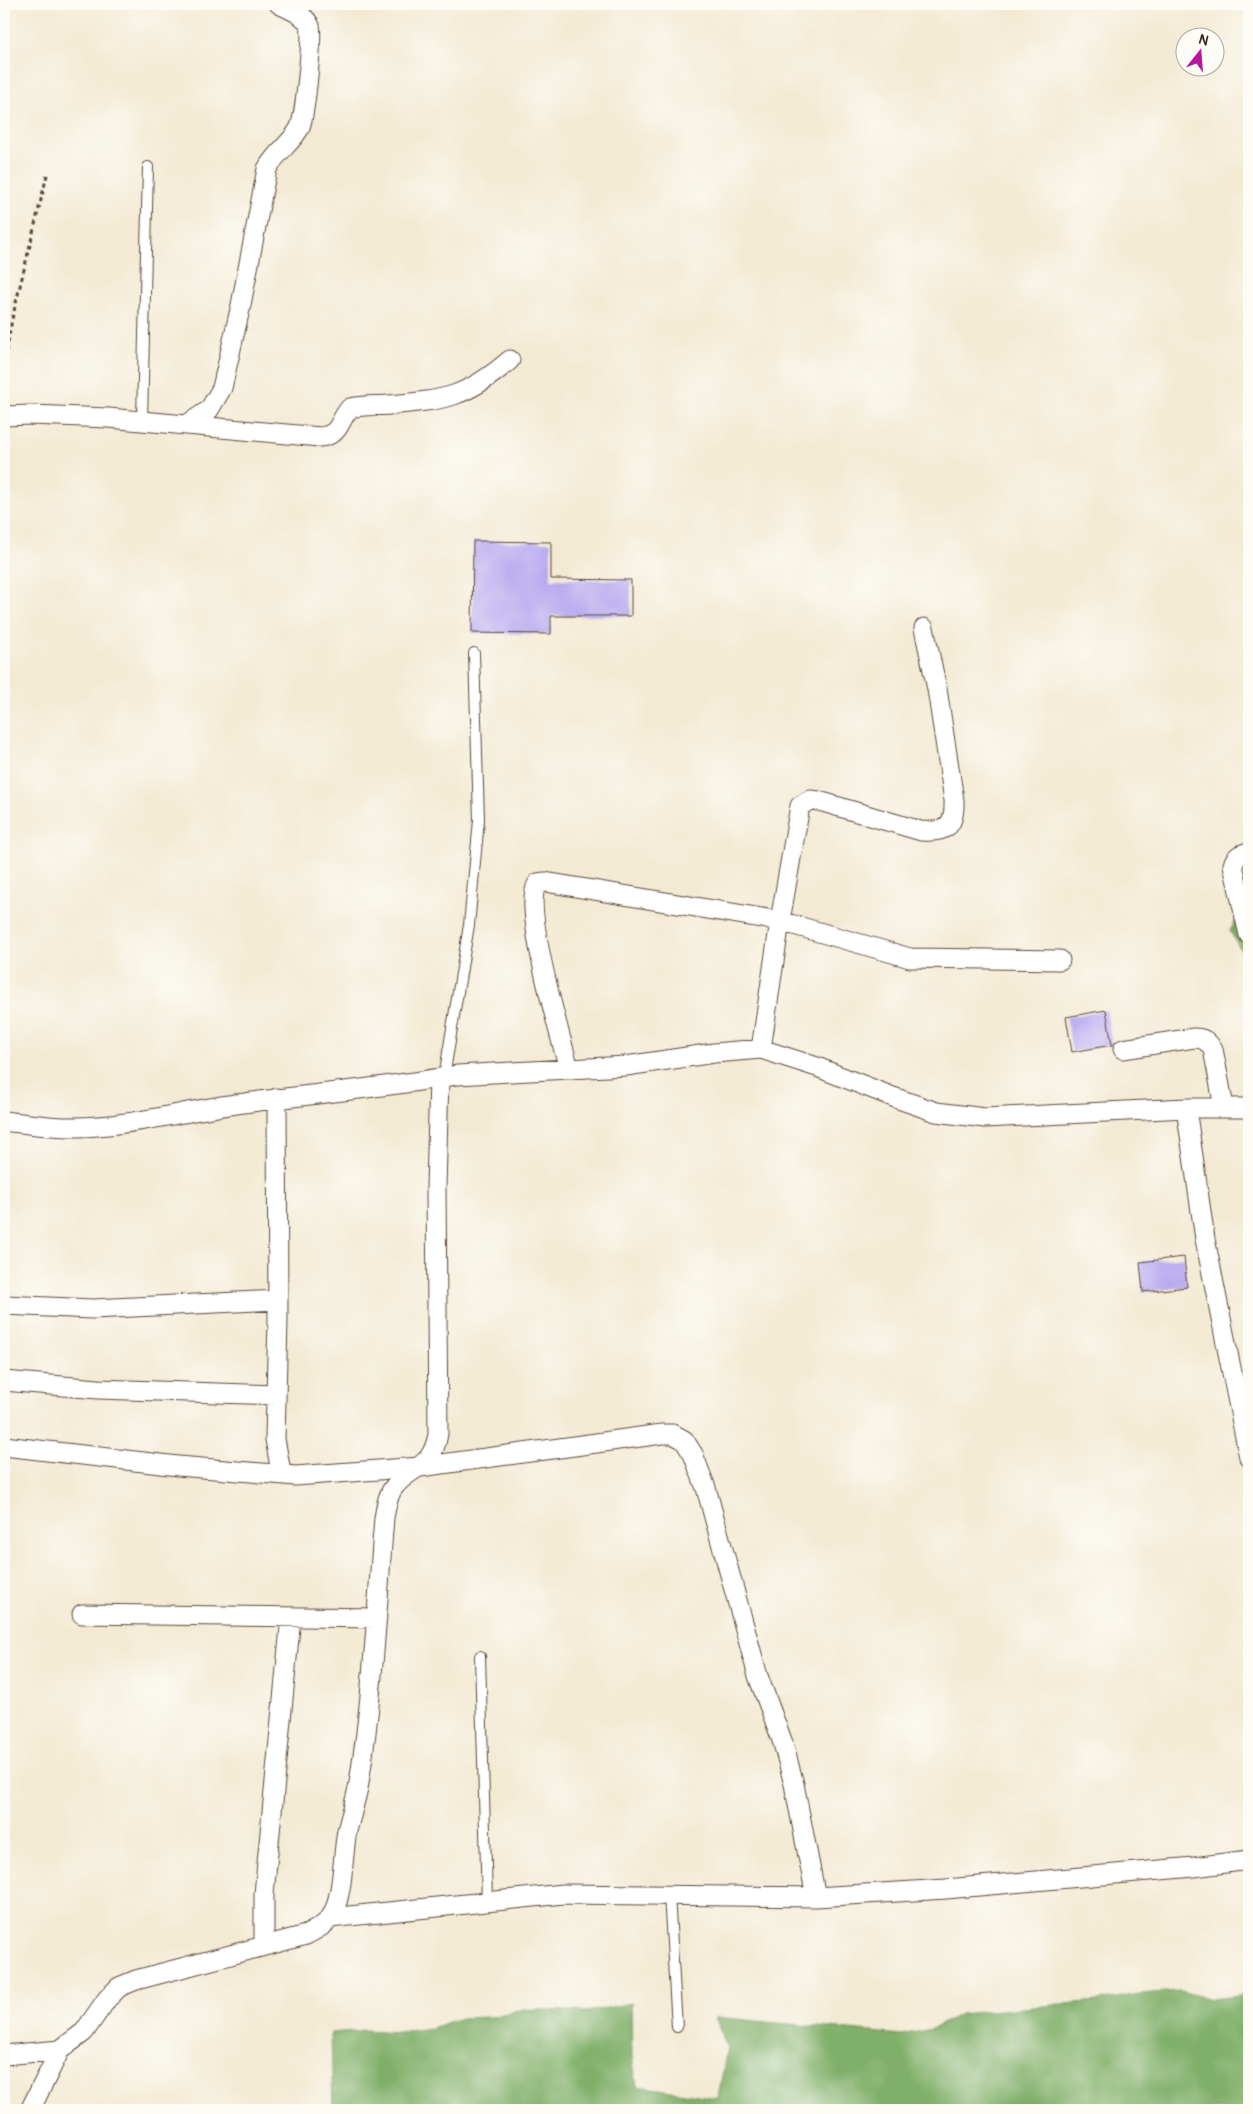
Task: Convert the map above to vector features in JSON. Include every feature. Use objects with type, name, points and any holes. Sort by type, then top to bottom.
[{"type":"street","points":[[188,424],[209,410],[222,388],[241,305],[266,169],[272,159],[297,132],[302,117],[310,26],[306,20],[279,4]]},
{"type":"street","points":[[4,416],[31,415],[142,420],[320,437],[329,436],[335,432],[344,414],[350,408],[428,402],[451,397],[471,389],[491,376],[510,360]]},
{"type":"street","points":[[761,1049],[780,921],[800,806],[810,800],[819,801],[921,831],[939,830],[952,822],[954,800],[937,689],[924,628]]},
{"type":"street","points":[[1249,852],[1239,855],[1234,860],[1233,865],[1249,935]]},
{"type":"street","points":[[569,1069],[534,924],[533,898],[534,888],[538,883],[545,882],[780,921],[910,958],[1060,960]]},
{"type":"street","points":[[1123,1049],[1194,1038],[1202,1038],[1208,1041],[1213,1048],[1224,1107]]},
{"type":"street","points":[[4,1121],[67,1127],[99,1126],[277,1098],[387,1086],[441,1077],[626,1066],[714,1053],[761,1049],[818,1067],[936,1112],[985,1118],[1186,1108],[1249,1108]]},
{"type":"street","points":[[30,2110],[60,2050],[84,2032],[119,1987],[136,1980],[306,1934],[319,1928],[330,1918],[340,1882],[347,1832],[361,1768],[372,1684],[384,1518],[388,1500],[393,1488],[402,1479],[429,1459],[436,1445],[438,1434],[436,1188],[441,1077]]},
{"type":"street","points":[[277,1098],[278,1300],[276,1453],[279,1469],[285,1475]]},
{"type":"street","points":[[1186,1108],[1205,1240],[1249,1458]]},
{"type":"street","points":[[4,1305],[93,1309],[278,1300]]},
{"type":"street","points":[[4,1381],[98,1389],[276,1395]]},
{"type":"street","points":[[4,1446],[178,1466],[295,1476],[420,1467],[662,1434],[673,1434],[684,1440],[693,1454],[706,1488],[758,1676],[783,1743],[794,1784],[816,1897]]},
{"type":"street","points":[[82,1614],[377,1618]]},
{"type":"street","points":[[264,1946],[264,1894],[291,1617]]},
{"type":"street","points":[[330,1918],[563,1894],[816,1897],[955,1889],[1194,1867],[1249,1860]]},
{"type":"street","points":[[4,2055],[60,2050]]},
{"type":"lane","points":[[142,420],[148,167]]},
{"type":"lane","points":[[441,1077],[469,925],[478,838],[478,728],[474,653]]},
{"type":"lane","points":[[480,1656],[487,1901]]},
{"type":"lane","points":[[669,1894],[677,2027]]},
{"type":"path","points":[[4,366],[12,319],[48,171]]},
{"type":"green space","points":[[1249,895],[1249,964],[1230,931]]},
{"type":"green space","points":[[1180,1991],[1211,1999],[1249,1995],[1249,2110],[333,2110],[331,2033],[365,2030],[398,2032],[431,2028],[461,2018],[491,2017],[523,2009],[587,2012],[631,2003],[632,2057],[637,2086],[718,2098],[727,2048],[715,2017],[901,2035],[932,2029],[960,2014]]},
{"type":"building","points":[[473,541],[551,542],[551,579],[631,580],[631,616],[551,616],[551,634],[472,633]]},
{"type":"building","points":[[1106,1010],[1112,1045],[1072,1052],[1066,1017]]},
{"type":"building","points":[[1184,1257],[1187,1287],[1143,1292],[1140,1262]]}]
